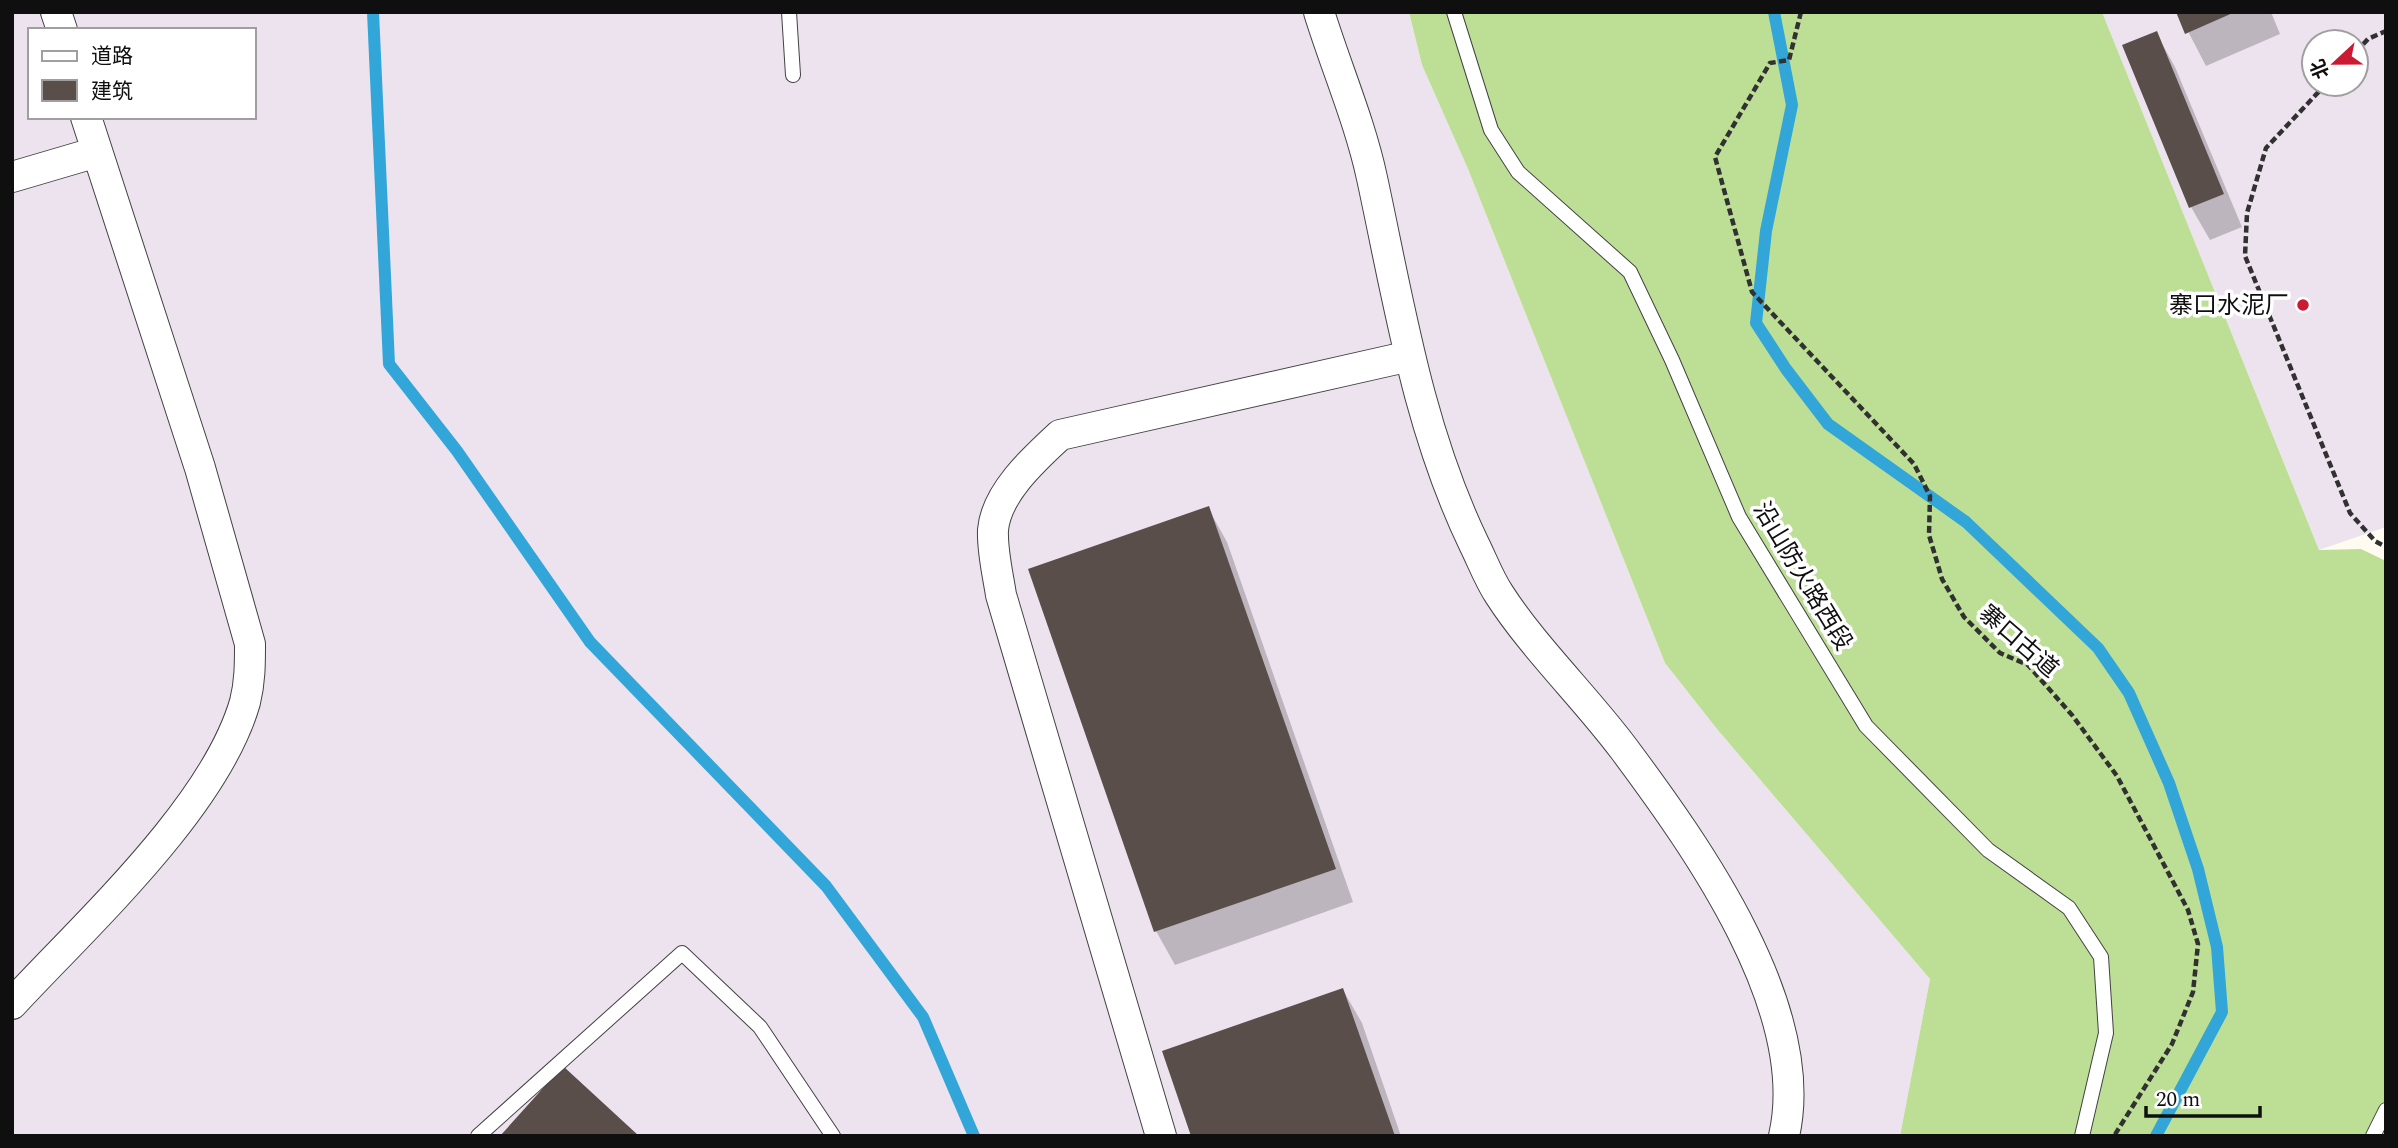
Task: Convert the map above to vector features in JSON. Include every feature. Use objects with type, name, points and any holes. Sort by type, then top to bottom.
[{"type":"street","points":[[1319,12],[1371,174],[1424,415],[1453,500],[1498,593],[1624,749],[1711,872],[1760,971],[1786,1045],[1788,1116],[1784,1136]]},
{"type":"street","points":[[12,1004],[179,822],[219,758],[244,704],[251,672],[250,644],[200,468],[87,119]]},
{"type":"street","points":[[12,177],[97,152]]},
{"type":"street","points":[[1161,1136],[1001,595],[993,529],[1010,488],[1029,464],[1060,435],[1410,356]]},
{"type":"lane","points":[[789,12],[793,75]]},
{"type":"lane","name":"沿山防火路西段","points":[[1454,12],[1492,130],[1517,172],[1630,272],[1672,360],[1739,517],[1866,726],[1988,850],[2069,908],[2101,957],[2106,1033],[2082,1136]]},
{"type":"lane","points":[[478,1136],[682,953],[760,1027],[833,1136]]},
{"type":"lane","points":[[2373,1136],[2386,1110]]},
{"type":"path","name":"寨口古道","points":[[1801,12],[1789,60],[1770,64],[1715,156],[1752,292],[1913,464],[1930,496],[1929,535],[1942,579],[1964,617],[2000,653],[2028,665],[2072,715],[2117,776],[2188,910],[2198,944],[2193,992],[2172,1044],[2114,1136]]},
{"type":"path","points":[[2370,38],[2386,31]]},
{"type":"path","points":[[2313,98],[2266,148],[2247,213],[2245,256],[2350,513],[2375,541],[2386,547]]},
{"type":"shaded area","points":[[12,12],[1409,12],[1422,65],[1468,169],[1665,663],[1717,729],[1930,979],[1900,1136],[12,1136]]},
{"type":"shaded area","name":"寨口水泥厂","points":[[2102,12],[2386,12],[2386,527],[2319,550]]},
{"type":"green space","points":[[1409,12],[2102,12],[2319,550],[2361,549],[2386,561],[2386,1136],[1900,1136],[1930,979],[1717,729],[1665,663],[1468,169],[1422,65]]},
{"type":"building","points":[[2176,12],[2235,12],[2185,34]]},
{"type":"building","points":[[2157,31],[2224,194],[2189,208],[2122,45]]},
{"type":"building","points":[[1209,506],[1336,869],[1154,932],[1028,569]]},
{"type":"building","points":[[1343,988],[1395,1136],[1191,1136],[1162,1051]]},
{"type":"building","points":[[563,1066],[639,1136],[500,1136]]},
{"type":"waterway","points":[[373,12],[389,364],[457,451],[590,642],[826,886],[923,1017],[974,1136]]},
{"type":"waterway","points":[[1774,12],[1792,105],[1766,231],[1756,323],[1786,369],[1828,424],[1966,522],[2098,648],[2129,693],[2169,783],[2198,869],[2217,947],[2222,1012],[2156,1136]]},
{"type":"place","name":"寨口水泥厂","points":[[2303,305]]}]
